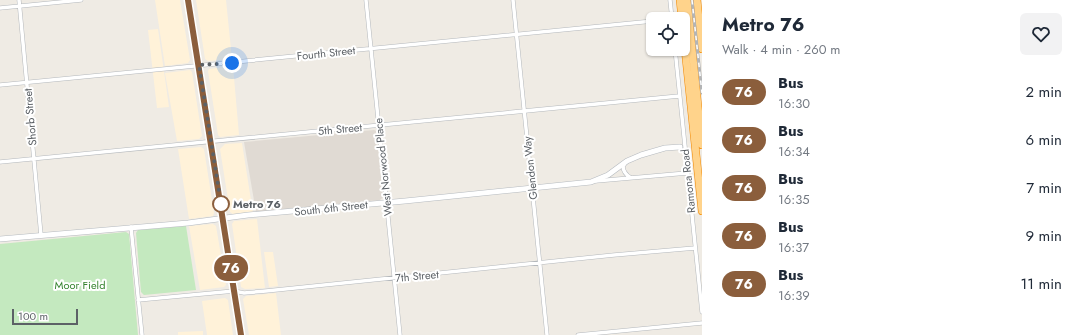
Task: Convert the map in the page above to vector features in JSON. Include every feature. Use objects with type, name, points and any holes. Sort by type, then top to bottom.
[{"type":"highway","points":[[680,0],[681,12]]},
{"type":"highway","points":[[687,0],[702,145]]},
{"type":"highway","points":[[697,0],[702,49]]},
{"type":"highway","points":[[686,56],[702,211]]},
{"type":"main road","points":[[188,0],[241,335]]},
{"type":"street","name":"Shorb Street","points":[[19,0],[41,235]]},
{"type":"street","points":[[0,8],[81,0]]},
{"type":"street","name":"West Norwood Place","points":[[366,0],[400,335]]},
{"type":"street","name":"Glendon Way","points":[[513,0],[547,335]]},
{"type":"street","points":[[670,0],[671,12]]},
{"type":"street","name":"Fourth Street","points":[[0,85],[646,23]]},
{"type":"street","name":"Ramona Road","points":[[676,56],[702,312]]},
{"type":"street","name":"5th Street","points":[[0,162],[680,96]]},
{"type":"street","name":"South 6th Street","points":[[591,182],[608,175],[627,161],[656,150],[680,147]]},
{"type":"street","points":[[627,161],[623,166],[623,170],[627,176],[631,178]]},
{"type":"street","name":"South 6th Street","points":[[0,239],[687,173]]},
{"type":"street","points":[[131,227],[142,335]]},
{"type":"street","name":"7th Street","points":[[138,300],[234,291],[244,293],[695,248]]},
{"type":"street","points":[[578,335],[702,323]]},
{"type":"shaded area","points":[[155,0],[180,0],[190,60],[188,63],[165,66]]},
{"type":"shaded area","points":[[196,0],[226,0],[232,59],[208,61],[205,59]]},
{"type":"shaded area","points":[[158,29],[169,107],[157,108],[148,30]]},
{"type":"shaded area","points":[[233,66],[239,135],[220,137],[218,135],[208,71],[209,69]]},
{"type":"shaded area","points":[[190,70],[192,72],[202,136],[199,139],[177,141],[165,73]]},
{"type":"shaded area","points":[[376,131],[383,197],[380,200],[256,212],[244,142]]},
{"type":"shaded area","points":[[242,143],[253,213],[233,214],[230,212],[220,149],[225,144]]},
{"type":"shaded area","points":[[201,147],[204,149],[214,213],[213,216],[189,219],[178,149]]},
{"type":"shaded area","points":[[257,219],[265,288],[245,289],[241,287],[232,224],[234,221]]},
{"type":"shaded area","points":[[213,224],[216,226],[226,285],[224,287],[200,290],[189,226]]},
{"type":"shaded area","points":[[264,252],[273,252],[278,286],[269,287]]},
{"type":"shaded area","points":[[276,293],[281,335],[249,335],[243,299],[246,296]]},
{"type":"shaded area","points":[[225,298],[228,300],[233,335],[207,335],[202,301]]},
{"type":"shaded area","points":[[203,331],[203,335],[178,335],[178,332]]},
{"type":"green space","points":[[186,226],[196,290],[144,295],[141,292],[136,233],[138,230]]},
{"type":"green space","name":"Moor Field","points":[[126,232],[129,234],[138,335],[0,335],[0,244]]},
{"type":"railway","points":[[692,0],[702,93]]},
{"type":"bus line","name":"76","points":[[188,0],[241,335]]},
{"type":"place","name":"Metro 76","points":[[221,204]]},
{"type":"route","points":[[221,204],[199,65],[232,63]]}]
